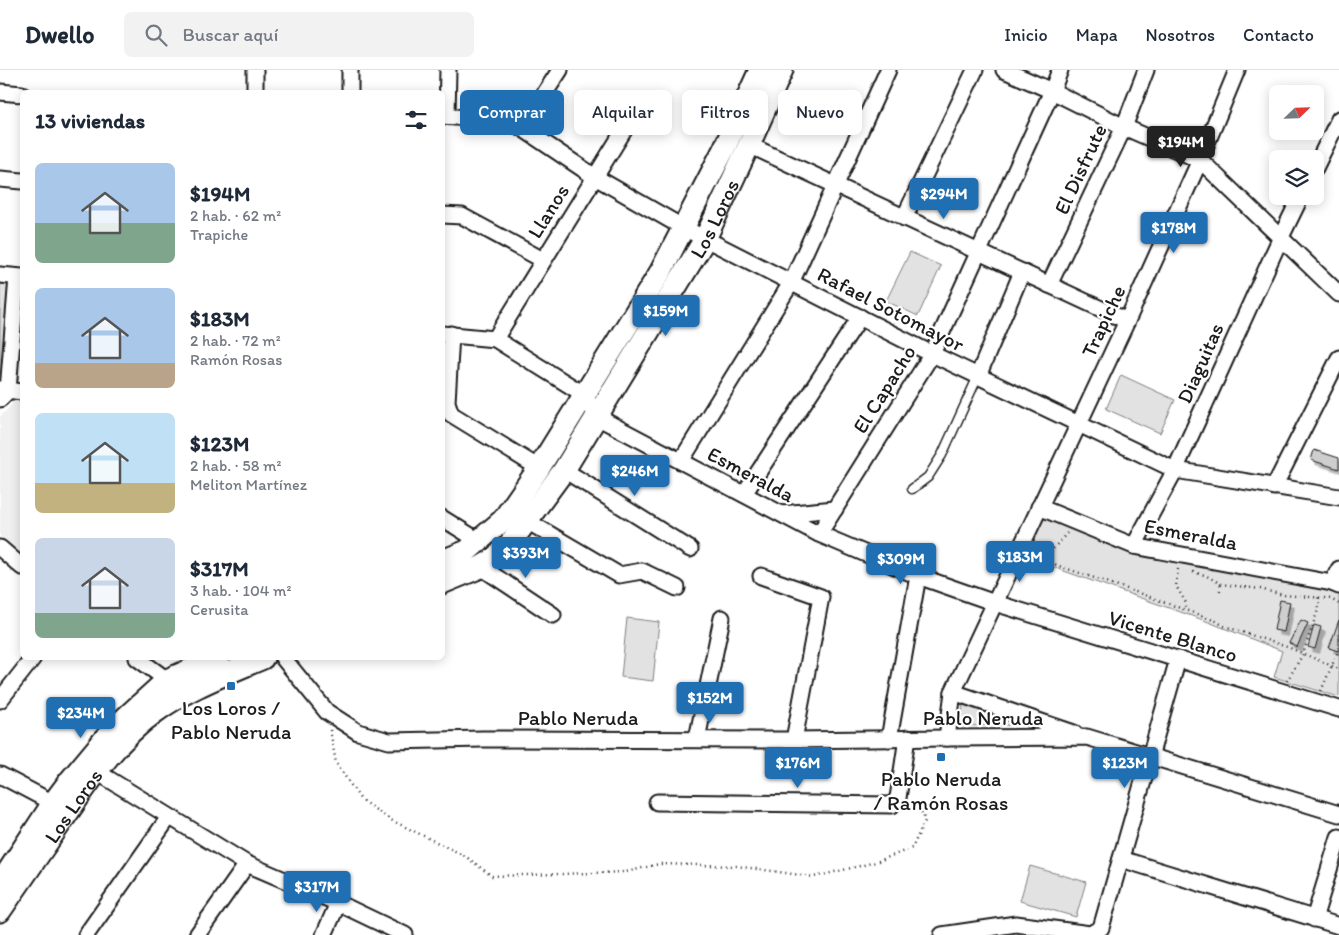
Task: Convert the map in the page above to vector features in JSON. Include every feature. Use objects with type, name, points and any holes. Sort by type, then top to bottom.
[{"type":"main road","name":"Los Loros","points":[[445,560],[467,551],[503,520],[539,468],[662,271],[724,149],[760,70]]},
{"type":"main road","name":"Los Loros","points":[[445,582],[481,568],[509,546],[564,470],[705,239],[750,145],[782,70]]},
{"type":"main road","name":"Los Loros","points":[[0,911],[90,768],[123,720],[167,680],[213,660]]},
{"type":"main road","name":"Los Loros","points":[[0,884],[53,803],[138,726],[160,709],[189,691],[259,660]]},
{"type":"street","points":[[255,70],[255,90]]},
{"type":"street","points":[[350,70],[350,90]]},
{"type":"street","points":[[445,116],[448,70]]},
{"type":"street","points":[[547,90],[560,70]]},
{"type":"street","points":[[681,461],[792,283],[888,70]]},
{"type":"street","points":[[904,218],[975,70]]},
{"type":"street","points":[[1004,70],[1200,160],[1339,294]]},
{"type":"street","name":"El Capacho","points":[[819,534],[932,354],[1060,70]]},
{"type":"street","name":"El Disfrute","points":[[1049,285],[1124,126],[1146,70]]},
{"type":"street","name":"Trapiche","points":[[948,738],[953,692],[1127,321],[1200,160],[1237,70]]},
{"type":"street","points":[[0,92],[20,94]]},
{"type":"street","name":"Rafael Sotomayor","points":[[445,116],[460,117]]},
{"type":"street","points":[[1324,150],[1339,120]]},
{"type":"street","name":"Rafael Sotomayor","points":[[533,135],[595,176],[705,239],[932,354],[1175,470],[1339,497]]},
{"type":"street","name":"Llanos","points":[[495,339],[621,135]]},
{"type":"street","points":[[750,145],[1127,321]]},
{"type":"street","points":[[0,179],[20,181]]},
{"type":"street","name":"Diaguitas","points":[[1134,546],[1175,470],[1297,205]]},
{"type":"street","points":[[445,215],[462,216],[543,260]]},
{"type":"street","points":[[978,376],[1022,272]]},
{"type":"street","points":[[0,275],[20,277],[8,393]]},
{"type":"street","points":[[744,494],[860,318]]},
{"type":"street","points":[[539,468],[451,414],[447,402],[447,334],[495,339],[585,396],[597,417]]},
{"type":"street","points":[[1274,487],[1339,358]]},
{"type":"street","name":"Esmeralda","points":[[597,417],[819,534],[918,576],[995,603]]},
{"type":"street","points":[[564,470],[690,549]]},
{"type":"street","name":"Esmeralda","points":[[1039,507],[1134,546],[1336,584]]},
{"type":"street","points":[[782,514],[835,509]]},
{"type":"street","points":[[445,520],[479,541]]},
{"type":"street","points":[[526,521],[619,575],[642,571],[677,588]]},
{"type":"street","points":[[0,548],[20,565]]},
{"type":"street","points":[[481,568],[554,615]]},
{"type":"street","points":[[1336,584],[1339,569]]},
{"type":"street","points":[[761,576],[821,597],[794,740]]},
{"type":"street","points":[[889,739],[918,576]]},
{"type":"street","name":"Vicente Blanco","points":[[995,603],[1339,709]]},
{"type":"street","points":[[697,739],[722,618]]},
{"type":"street","points":[[942,935],[1016,924],[1090,934],[1101,928],[1178,659]]},
{"type":"street","points":[[2,694],[30,660]]},
{"type":"street","points":[[140,660],[167,680]]},
{"type":"street","name":"Pablo Neruda","points":[[285,660],[327,712],[358,732],[389,741],[1087,737]]},
{"type":"street","name":"Pablo Neruda","points":[[953,692],[1150,757],[1339,814]]},
{"type":"street","points":[[657,802],[892,805],[898,798],[908,738]]},
{"type":"street","points":[[90,768],[248,864],[338,903],[405,935]]},
{"type":"street","name":"Los Loros","points":[[0,775],[53,803]]},
{"type":"street","points":[[86,935],[169,817]]},
{"type":"street","points":[[1314,919],[1339,837]]},
{"type":"street","points":[[1121,859],[1339,926]]},
{"type":"street","points":[[197,935],[248,864]]},
{"type":"street","points":[[324,935],[338,903]]},
{"type":"lane","points":[[912,489],[928,477],[942,456],[978,376]]},
{"type":"path","points":[[1050,563],[1052,550],[1069,530]]},
{"type":"path","points":[[1019,550],[1050,563],[1133,590],[1224,626],[1303,654],[1339,670]]},
{"type":"path","points":[[1178,569],[1176,586],[1186,603],[1185,610]]},
{"type":"path","points":[[1220,591],[1221,584]]},
{"type":"path","points":[[1281,691],[1303,654],[1320,604],[1318,597]]},
{"type":"path","points":[[1316,702],[1339,649]]},
{"type":"path","points":[[327,712],[336,763],[361,800],[392,820],[465,856],[492,876],[626,872],[660,864],[736,866],[814,877],[876,862],[912,848],[925,821],[918,803],[898,798]]},
{"type":"shaded area","points":[[910,252],[941,266],[918,316],[886,301]]},
{"type":"shaded area","points":[[0,282],[13,283],[5,383],[0,383]]},
{"type":"shaded area","points":[[1121,375],[1175,400],[1160,433],[1106,409]]},
{"type":"shaded area","points":[[15,401],[20,402],[20,552],[0,536],[0,417]]},
{"type":"shaded area","points":[[1043,516],[1133,554],[1339,592],[1339,697],[1274,677],[1282,651],[1206,621],[1027,558]]},
{"type":"shaded area","points":[[627,618],[659,622],[653,681],[621,677]]},
{"type":"shaded area","points":[[963,705],[1019,725],[961,726]]},
{"type":"shaded area","points":[[1030,866],[1086,882],[1076,917],[1020,901]]},
{"type":"building","points":[[1314,450],[1339,458],[1339,469],[1311,460]]},
{"type":"building","points":[[1280,600],[1290,602],[1284,632],[1274,630]]},
{"type":"building","points":[[1301,620],[1308,623],[1297,647],[1289,643]]},
{"type":"building","points":[[1339,620],[1339,647],[1338,651],[1329,648]]},
{"type":"building","points":[[1314,625],[1321,627],[1315,649],[1308,647]]},
{"type":"place","name":"Los Loros / Pablo Neruda","points":[[231,686]]},
{"type":"place","name":"Pablo Neruda / Ramón Rosas","points":[[941,757]]}]
